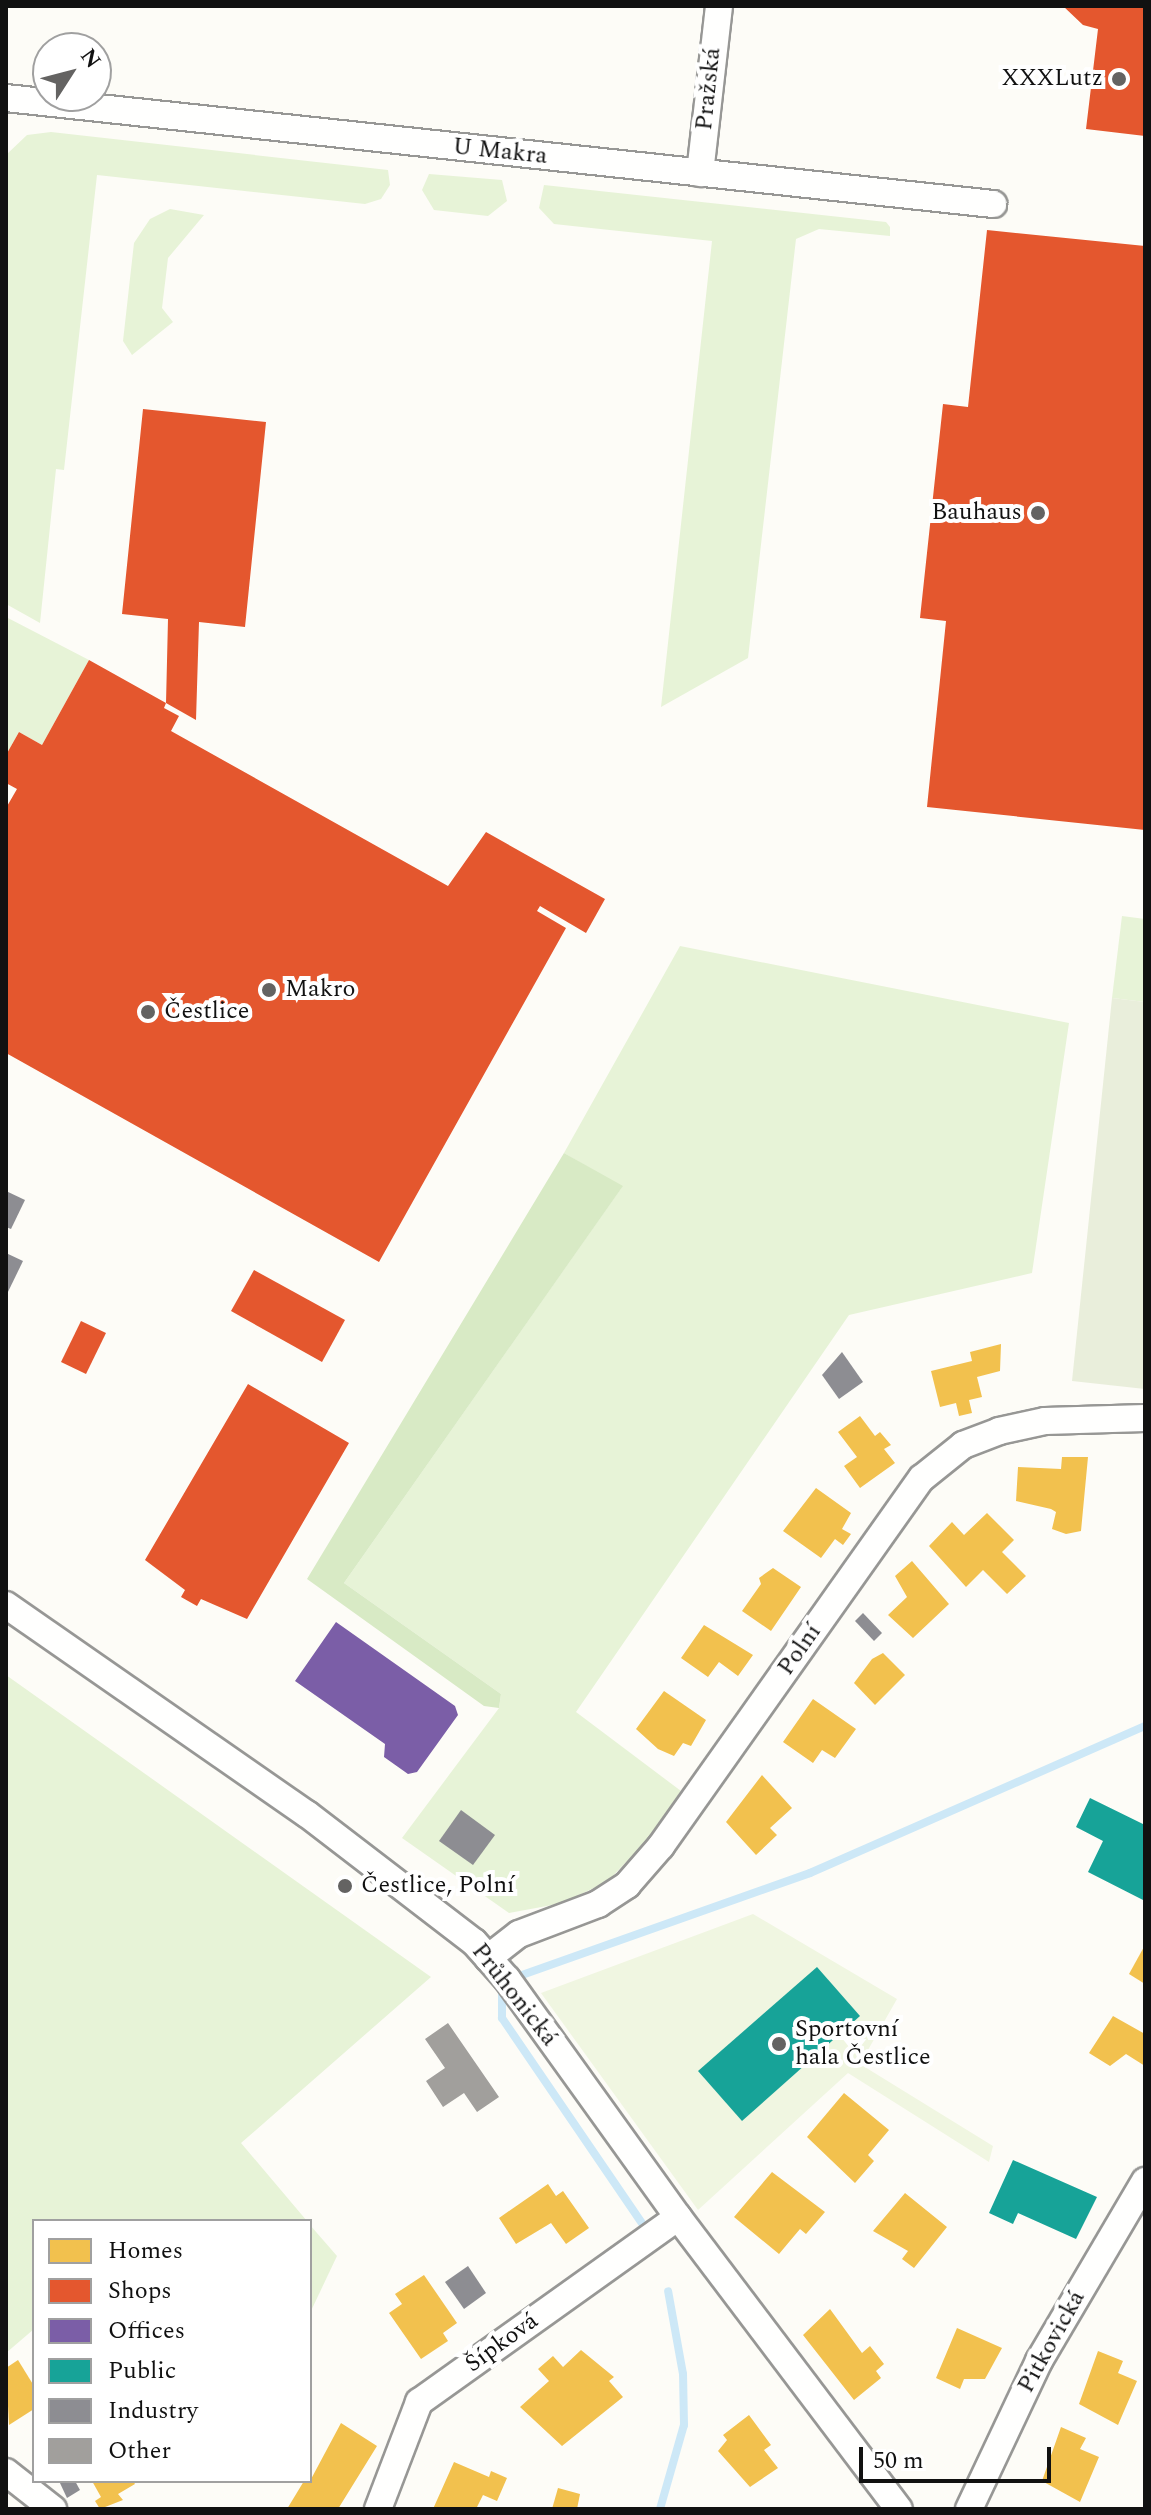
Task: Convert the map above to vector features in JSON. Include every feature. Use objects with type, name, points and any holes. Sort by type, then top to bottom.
[{"type":"street","name":"Pražská","points":[[700,173],[719,6]]},
{"type":"street","name":"U Makra","points":[[6,98],[993,204]]},
{"type":"street","name":"Polní","points":[[488,1958],[519,1934],[598,1904],[627,1885],[661,1846],[922,1478],[963,1445],[999,1431],[1045,1421],[1145,1418]]},
{"type":"street","name":"Průhonická","points":[[6,1605],[307,1814],[433,1907],[488,1958],[678,2217],[899,2509]]},
{"type":"street","name":"Pitkovická","points":[[969,2509],[1039,2361],[1145,2181]]},
{"type":"street","name":"Šípková","points":[[378,2509],[419,2402],[678,2217]]},
{"type":"street","points":[[6,2472],[53,2509]]},
{"type":"green space","points":[[51,132],[388,170],[390,185],[381,199],[365,204],[97,175],[64,470],[56,469],[40,623],[6,604],[6,155],[27,135]]},
{"type":"green space","points":[[429,174],[502,180],[507,201],[488,216],[434,210],[422,190]]},
{"type":"green space","points":[[544,185],[886,222],[890,227],[890,236],[819,229],[796,239],[748,658],[661,707],[712,241],[554,224],[539,208]]},
{"type":"green space","points":[[170,209],[204,215],[168,258],[162,308],[173,322],[132,355],[123,341],[134,243],[150,219]]},
{"type":"green space","points":[[6,617],[89,660],[42,745],[19,732],[6,755]]},
{"type":"green space","points":[[1122,916],[1145,919],[1145,1002],[1112,998]]},
{"type":"green space","points":[[680,946],[1069,1023],[1032,1273],[849,1315],[576,1712],[681,1791],[650,1837],[608,1881],[563,1903],[509,1913],[402,1838],[499,1708],[501,1694],[344,1583],[622,1187],[564,1153]]},
{"type":"green space","points":[[1112,998],[1145,1002],[1145,1389],[1072,1381]]},
{"type":"green space","points":[[564,1153],[623,1186],[344,1583],[501,1694],[499,1708],[484,1706],[307,1579]]},
{"type":"green space","points":[[6,1675],[431,1977],[241,2143],[305,2219],[32,2219],[32,2331],[6,2353]]},
{"type":"green space","points":[[753,1914],[897,1999],[860,2064],[993,2146],[989,2162],[848,2073],[698,2210],[541,1993]]},
{"type":"green space","points":[[312,2227],[337,2256],[312,2309]]},
{"type":"building: Homes","points":[[1001,1344],[1000,1371],[977,1377],[982,1397],[969,1400],[972,1413],[959,1416],[956,1403],[940,1407],[931,1371],[972,1361],[970,1352]]},
{"type":"building: Homes","points":[[860,1416],[875,1436],[880,1432],[891,1445],[884,1449],[895,1463],[860,1488],[844,1466],[857,1457],[838,1432]]},
{"type":"building: Homes","points":[[1062,1457],[1088,1457],[1081,1531],[1066,1534],[1052,1529],[1056,1512],[1016,1501],[1018,1467],[1061,1469]]},
{"type":"building: Homes","points":[[816,1488],[851,1513],[842,1529],[851,1534],[843,1545],[835,1539],[821,1558],[783,1531]]},
{"type":"building: Homes","points":[[987,1513],[1014,1540],[1002,1552],[1026,1576],[1007,1594],[983,1570],[966,1587],[929,1546],[952,1522],[964,1535]]},
{"type":"building: Homes","points":[[912,1561],[949,1604],[913,1638],[888,1615],[907,1597],[895,1576]]},
{"type":"building: Homes","points":[[773,1568],[801,1587],[771,1631],[742,1611],[761,1584],[759,1578]]},
{"type":"building: Homes","points":[[704,1625],[753,1655],[738,1676],[719,1662],[708,1677],[681,1658]]},
{"type":"building: Homes","points":[[883,1653],[905,1675],[875,1705],[854,1683],[872,1659]]},
{"type":"building: Homes","points":[[664,1691],[706,1720],[691,1746],[683,1743],[674,1756],[658,1749],[636,1729]]},
{"type":"building: Homes","points":[[813,1699],[856,1729],[835,1758],[822,1750],[813,1763],[783,1742]]},
{"type":"building: Homes","points":[[762,1775],[792,1808],[770,1828],[777,1835],[756,1855],[726,1822]]},
{"type":"building: Homes","points":[[1145,1945],[1145,1984],[1129,1974]]},
{"type":"building: Homes","points":[[1113,2016],[1145,2034],[1145,2066],[1126,2054],[1110,2066],[1089,2053]]},
{"type":"building: Homes","points":[[844,2093],[889,2130],[868,2155],[874,2161],[855,2183],[807,2137]]},
{"type":"building: Homes","points":[[772,2172],[825,2212],[806,2234],[800,2229],[779,2254],[734,2217]]},
{"type":"building: Homes","points":[[548,2184],[556,2196],[563,2191],[589,2228],[566,2244],[551,2223],[516,2244],[499,2218]]},
{"type":"building: Homes","points":[[905,2193],[947,2227],[914,2268],[902,2259],[908,2251],[873,2231]]},
{"type":"building: Homes","points":[[424,2275],[457,2323],[443,2333],[448,2341],[421,2359],[389,2313],[402,2304],[395,2294]]},
{"type":"building: Homes","points":[[830,2309],[862,2353],[870,2346],[884,2364],[876,2371],[881,2378],[854,2400],[803,2335]]},
{"type":"building: Homes","points":[[957,2328],[1002,2348],[985,2379],[964,2379],[960,2389],[936,2378]]},
{"type":"building: Homes","points":[[581,2350],[614,2377],[609,2381],[623,2397],[562,2446],[520,2407],[549,2381],[538,2369],[553,2356],[563,2367]]},
{"type":"building: Homes","points":[[1098,2351],[1123,2361],[1118,2373],[1137,2381],[1118,2425],[1079,2404]]},
{"type":"building: Homes","points":[[18,2360],[32,2383],[32,2410],[9,2425],[6,2368]]},
{"type":"building: Homes","points":[[749,2415],[771,2445],[764,2450],[778,2468],[750,2487],[718,2451],[727,2440],[723,2435]]},
{"type":"building: Homes","points":[[341,2423],[377,2446],[338,2509],[287,2509],[303,2483],[312,2483],[312,2477]]},
{"type":"building: Homes","points":[[1061,2427],[1086,2438],[1080,2449],[1099,2457],[1080,2502],[1042,2481]]},
{"type":"building: Homes","points":[[454,2462],[489,2477],[491,2471],[507,2478],[497,2501],[483,2495],[476,2509],[433,2509]]},
{"type":"building: Homes","points":[[93,2483],[135,2484],[118,2494],[123,2500],[100,2509],[95,2501],[101,2497]]},
{"type":"building: Homes","points":[[558,2488],[580,2494],[577,2509],[552,2509]]},
{"type":"building: Shops","name":"XXXLutz","points":[[1063,6],[1145,6],[1145,136],[1086,129],[1098,29],[1083,25]]},
{"type":"building: Shops","name":"Bauhaus","points":[[987,230],[1145,246],[1145,830],[927,807],[946,621],[920,618],[943,404],[968,407]]},
{"type":"building: Shops","points":[[143,409],[266,422],[245,627],[199,622],[196,720],[166,703],[168,619],[122,614]]},
{"type":"building: Shops","name":"Makro","points":[[89,660],[166,703],[164,708],[179,716],[171,731],[448,886],[486,832],[605,899],[586,933],[540,906],[537,911],[566,928],[379,1262],[6,1053],[6,808],[17,789],[6,783],[6,755],[19,732],[42,745]]},
{"type":"building: Shops","points":[[254,1270],[345,1320],[322,1362],[231,1311]]},
{"type":"building: Shops","points":[[81,1321],[106,1333],[86,1374],[61,1362]]},
{"type":"building: Shops","points":[[248,1384],[349,1443],[247,1619],[201,1599],[197,1606],[181,1597],[185,1590],[145,1560]]},
{"type":"building: Offices","points":[[336,1622],[455,1706],[458,1715],[417,1772],[408,1774],[384,1757],[385,1744],[295,1681]]},
{"type":"building: Public","points":[[1090,1798],[1145,1825],[1145,1901],[1088,1872],[1103,1841],[1076,1827]]},
{"type":"building: Public","name":"Sportovní hala Čestlice","points":[[817,1967],[860,2016],[742,2121],[698,2071]]},
{"type":"building: Public","points":[[1013,2160],[1097,2197],[1076,2239],[1018,2213],[1013,2224],[989,2213]]},
{"type":"building: Industry","points":[[6,1191],[25,1200],[11,1229],[6,1227]]},
{"type":"building: Industry","points":[[6,1253],[23,1261],[6,1296]]},
{"type":"building: Industry","points":[[842,1352],[863,1382],[839,1399],[822,1375]]},
{"type":"building: Industry","points":[[863,1613],[882,1633],[874,1641],[855,1621]]},
{"type":"building: Industry","points":[[461,1810],[495,1835],[473,1865],[439,1841]]},
{"type":"building: Industry","points":[[468,2266],[486,2293],[464,2309],[445,2282]]},
{"type":"building: Industry","points":[[60,2483],[76,2483],[80,2490],[67,2498]]},
{"type":"building: Other","points":[[448,2023],[499,2097],[477,2112],[464,2093],[443,2107],[426,2081],[445,2068],[425,2039]]},
{"type":"waterway","points":[[522,1975],[810,1873],[1145,1726]]},
{"type":"waterway","points":[[502,1994],[502,2018],[642,2223]]},
{"type":"waterway","points":[[660,2509],[684,2425],[683,2374],[668,2291]]},
{"type":"place","name":"XXXLutz","points":[[1119,79]]},
{"type":"place","name":"Bauhaus","points":[[1038,513]]},
{"type":"place","name":"Makro","points":[[269,990]]},
{"type":"place","name":"Čestlice","points":[[148,1012]]},
{"type":"place","name":"Čestlice, Polní","points":[[345,1886]]},
{"type":"place","name":"Sportovní hala Čestlice","points":[[779,2044]]}]
